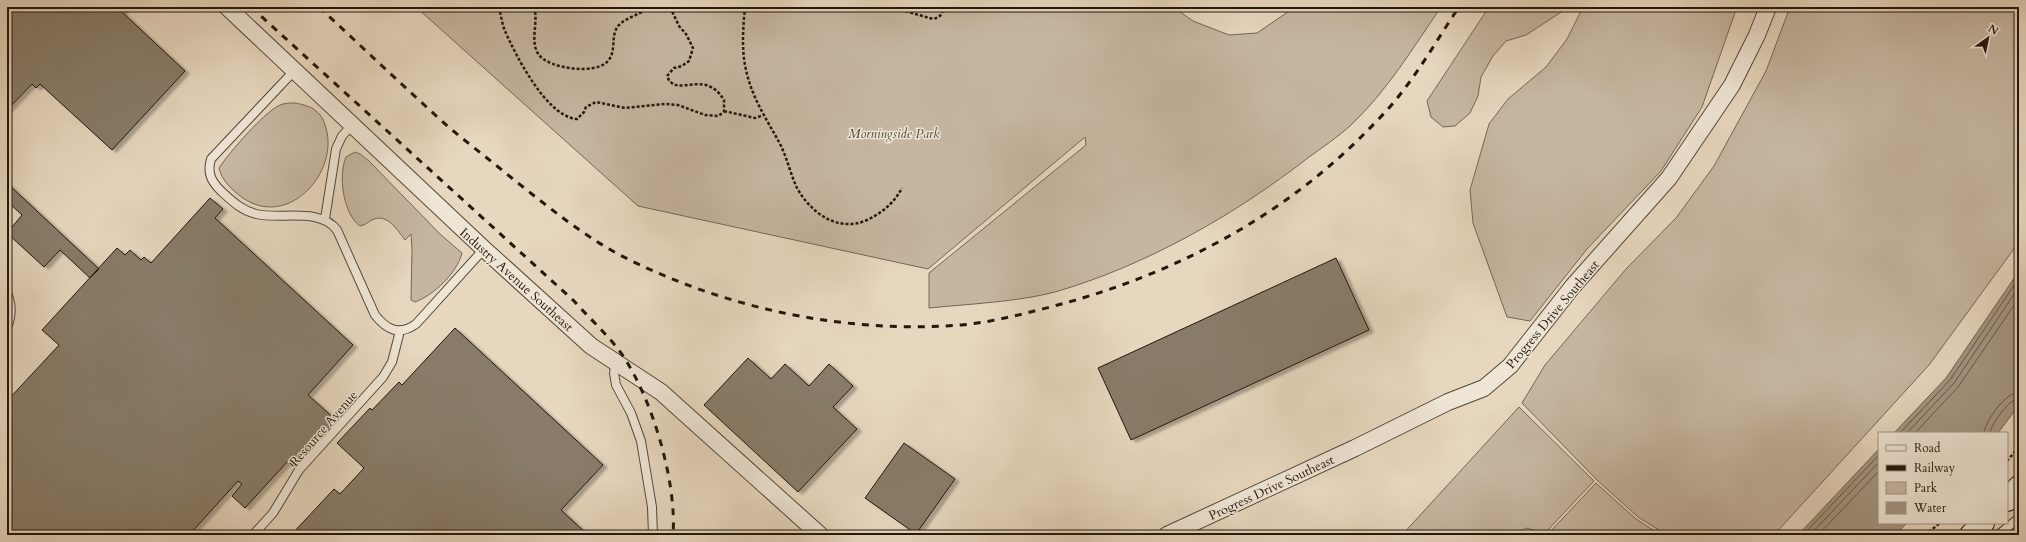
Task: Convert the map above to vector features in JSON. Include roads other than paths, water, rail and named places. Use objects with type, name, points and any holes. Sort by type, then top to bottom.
[{"type":"main road","points":[[2008,499],[2019,487]]},
{"type":"main road","points":[[1971,535],[1982,524]]},
{"type":"street","name":"Industry Avenue Southeast","points":[[227,7],[484,249],[591,346],[661,392],[820,535]]},
{"type":"street","name":"Progress Drive Southeast","points":[[1167,535],[1355,448],[1448,402],[1484,388],[1510,366],[1572,286],[1669,178],[1732,85],[1757,35],[1768,7]]},
{"type":"lane","points":[[294,71],[211,159],[208,168],[210,177],[216,186],[231,200],[246,210],[267,216],[318,217],[332,223],[337,230],[375,315],[381,323],[390,329],[400,331],[408,330],[416,324],[484,249]]},
{"type":"lane","points":[[325,219],[336,149],[342,136],[352,125]]},
{"type":"lane","points":[[7,293],[11,306],[11,319],[7,328]]},
{"type":"lane","name":"Resource Avenue","points":[[253,535],[273,513],[300,470],[383,377],[392,362],[400,331]]},
{"type":"lane","points":[[616,361],[616,385],[631,413],[640,441],[652,506],[653,535]]},
{"type":"lane","points":[[1998,535],[2019,518]]},
{"type":"water","points":[[2019,271],[2019,405],[1999,432],[1895,432],[1946,378]]},
{"type":"water","points":[[1878,450],[1878,524],[1906,524],[1895,535],[1798,535]]},
{"type":"railway","points":[[251,7],[574,301],[616,346],[632,371],[643,393],[660,441],[671,490],[673,535]]},
{"type":"railway","points":[[319,7],[452,130],[564,219],[618,254],[658,273],[741,303],[828,321],[917,327],[973,324],[996,320],[1097,294],[1139,279],[1219,242],[1293,195],[1328,167],[1361,137],[1377,121],[1410,82],[1459,7]]},
{"type":"park label","name":"Morningside Park","points":[[894,133]]}]
